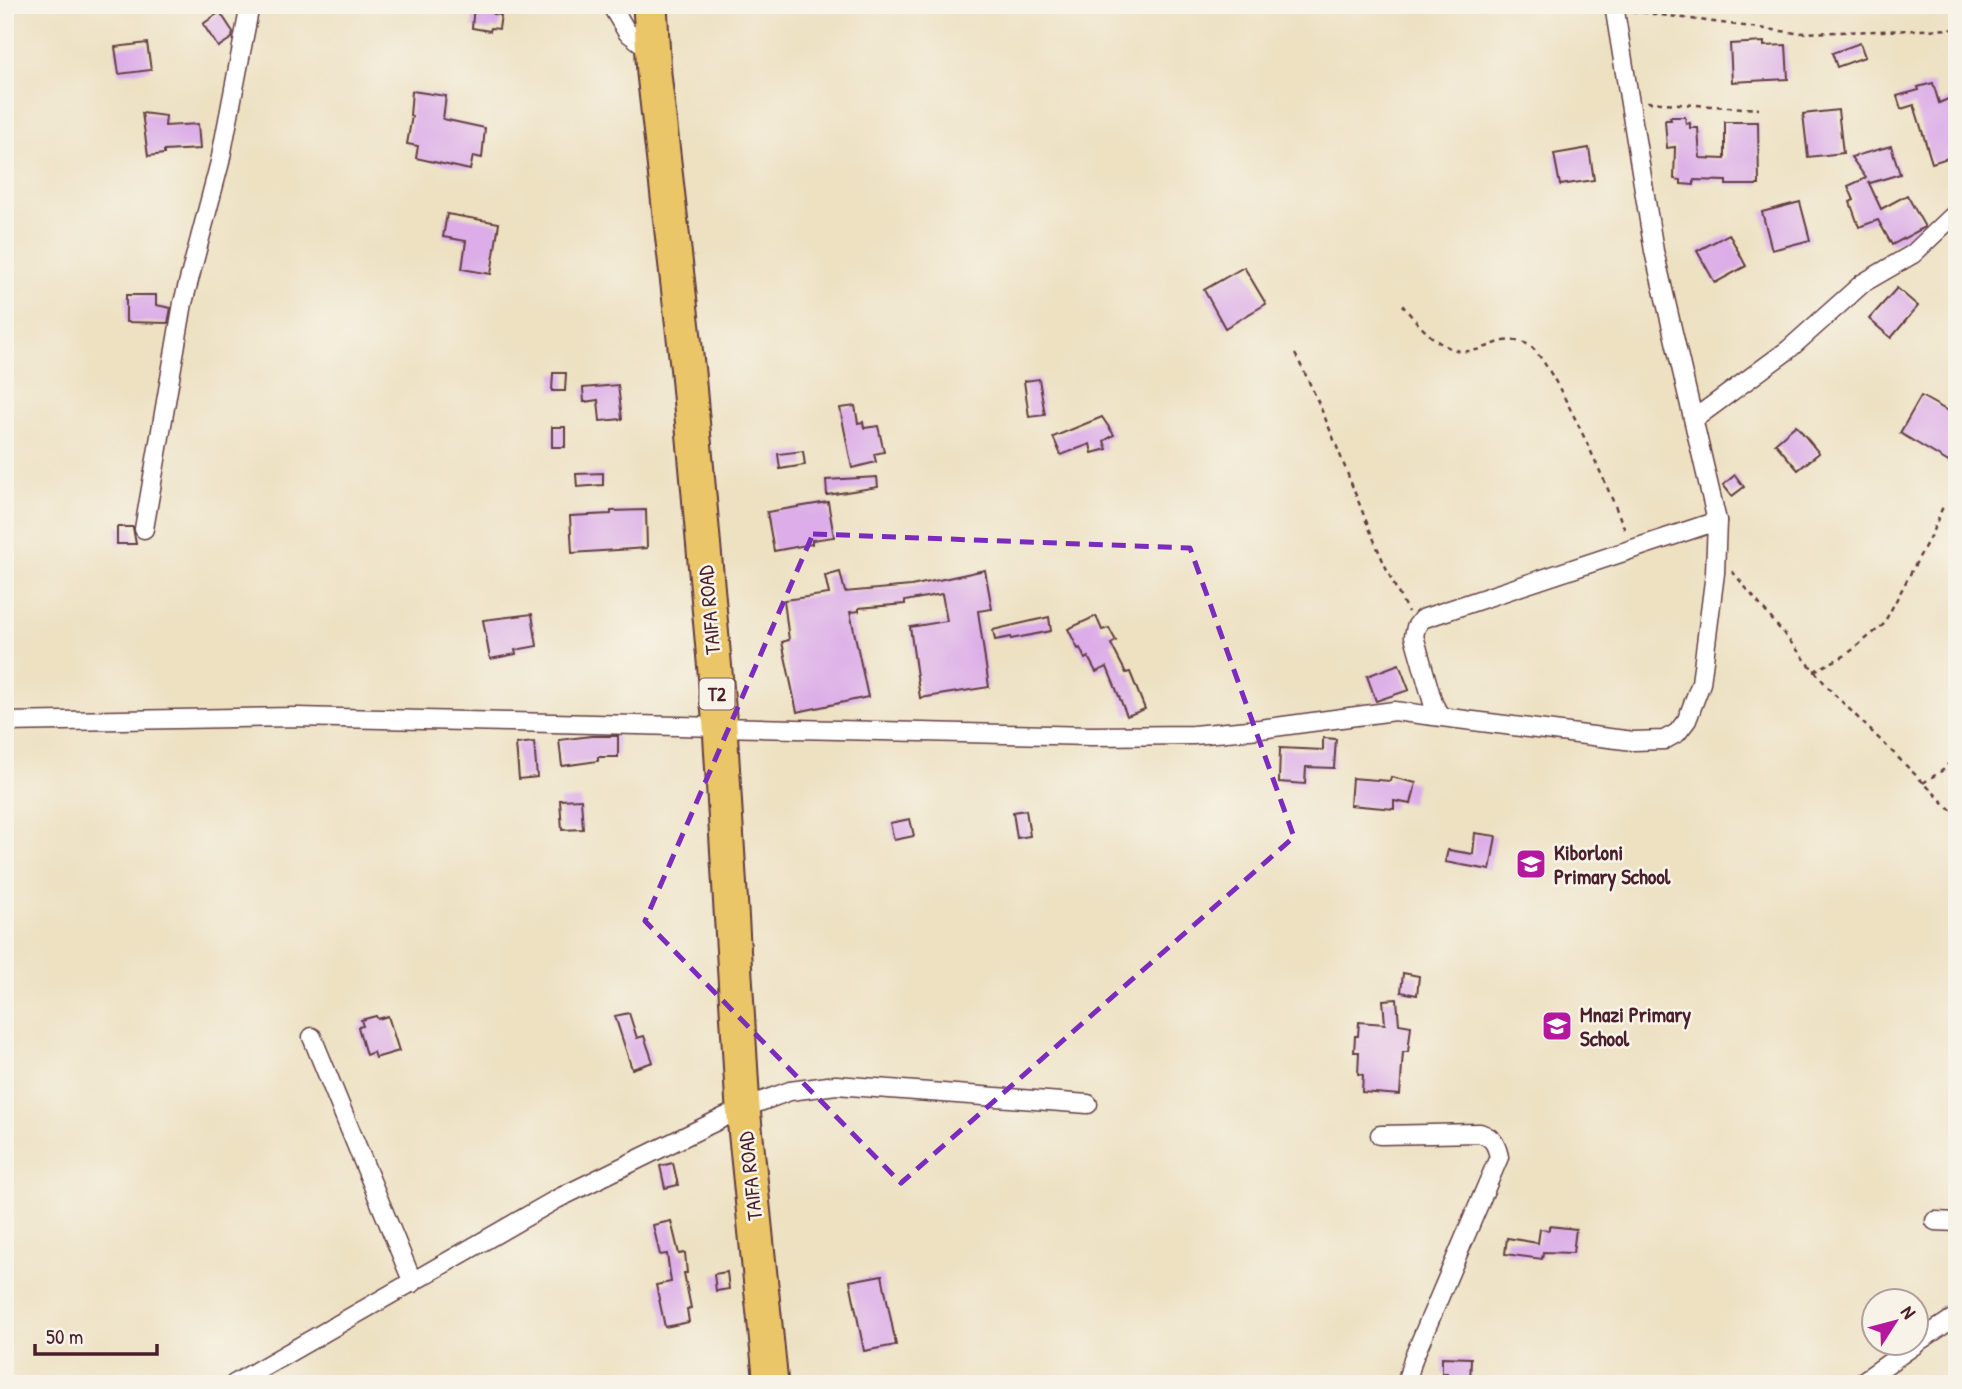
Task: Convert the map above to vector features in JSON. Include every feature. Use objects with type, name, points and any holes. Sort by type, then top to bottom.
[{"type":"highway","name":"TAIFA ROAD","points":[[650,5],[688,373],[720,727],[743,1108],[771,1384]]},
{"type":"street","points":[[144,529],[183,303],[220,162],[250,5]]},
{"type":"street","points":[[611,5],[627,32],[653,52]]},
{"type":"street","points":[[5,722],[297,717],[1091,736],[1193,735],[1394,711],[1633,741],[1664,740],[1677,733],[1687,720],[1701,682],[1717,521],[1654,251],[1614,7]]},
{"type":"street","points":[[1694,419],[1788,350],[1863,283],[1913,254],[1957,212]]},
{"type":"street","points":[[1440,716],[1433,703],[1414,636],[1422,619],[1717,521]]},
{"type":"street","points":[[312,1037],[413,1283]]},
{"type":"street","points":[[234,1384],[557,1199],[743,1108],[790,1091],[836,1085],[1088,1104]]},
{"type":"street","points":[[1380,1135],[1480,1133],[1491,1137],[1497,1145],[1499,1157],[1425,1331],[1406,1384]]},
{"type":"street","points":[[1935,1220],[1957,1222]]},
{"type":"street","points":[[1930,1334],[1957,1316]]},
{"type":"street","points":[[1858,1384],[1895,1358]]},
{"type":"path","points":[[1614,7],[1796,33],[1957,29]]},
{"type":"path","points":[[1630,101],[1759,109]]},
{"type":"path","points":[[1402,305],[1425,331],[1444,345],[1460,352],[1476,350],[1499,340],[1516,340],[1531,345],[1554,376],[1616,505],[1632,549]]},
{"type":"path","points":[[1295,354],[1328,426],[1379,556],[1416,627]]},
{"type":"path","points":[[1814,671],[1846,655],[1883,625],[1932,533],[1944,504]]},
{"type":"path","points":[[1716,552],[1831,691],[1957,816]]},
{"type":"path","points":[[1923,783],[1942,770],[1957,754]]},
{"type":"highlighted area","points":[[813,534],[1190,548],[1294,837],[901,1183],[645,921]]},
{"type":"building","points":[[474,5],[494,5],[493,14],[501,15],[499,29],[491,28],[490,31],[472,28]]},
{"type":"building","points":[[220,12],[233,32],[232,38],[218,47],[203,24]]},
{"type":"building","points":[[1764,42],[1764,46],[1786,45],[1788,79],[1732,82],[1730,44]]},
{"type":"building","points":[[147,43],[151,70],[119,74],[115,47]]},
{"type":"building","points":[[1860,43],[1865,57],[1837,67],[1832,53]]},
{"type":"building","points":[[1933,83],[1939,103],[1957,95],[1957,155],[1932,163],[1914,105],[1901,109],[1897,96]]},
{"type":"building","points":[[412,91],[446,96],[443,119],[485,128],[482,158],[473,156],[470,170],[416,158],[418,146],[407,144],[412,116]]},
{"type":"building","points":[[1838,110],[1843,153],[1808,157],[1803,114]]},
{"type":"building","points":[[142,113],[166,116],[165,126],[198,124],[200,149],[164,151],[164,154],[148,156]]},
{"type":"building","points":[[1670,117],[1685,117],[1690,128],[1698,128],[1700,158],[1725,159],[1725,122],[1758,122],[1759,185],[1726,185],[1726,181],[1694,180],[1694,185],[1681,184],[1681,180],[1674,179],[1675,147],[1667,148],[1665,120],[1671,120]]},
{"type":"building","points":[[1891,146],[1900,174],[1870,183],[1868,181],[1881,209],[1907,195],[1925,227],[1892,245],[1878,220],[1859,227],[1850,202],[1854,200],[1848,186],[1866,178],[1851,157]]},
{"type":"building","points":[[1589,148],[1594,180],[1560,185],[1554,154]]},
{"type":"building","points":[[1800,202],[1810,240],[1772,250],[1762,212]]},
{"type":"building","points":[[447,214],[499,223],[491,274],[462,269],[466,241],[443,237]]},
{"type":"building","points":[[1729,234],[1746,266],[1715,283],[1697,251]]},
{"type":"building","points":[[1244,267],[1266,304],[1225,328],[1204,290]]},
{"type":"building","points":[[1897,288],[1918,306],[1891,338],[1869,319]]},
{"type":"building","points":[[126,295],[156,295],[156,305],[171,308],[168,323],[126,322]]},
{"type":"building","points":[[553,373],[566,373],[565,391],[552,391]]},
{"type":"building","points":[[1039,379],[1045,415],[1029,417],[1024,381]]},
{"type":"building","points":[[618,385],[622,419],[600,421],[598,400],[584,402],[583,388]]},
{"type":"building","points":[[1921,396],[1948,411],[1957,404],[1957,467],[1900,433]]},
{"type":"building","points":[[855,406],[858,423],[863,422],[864,428],[878,426],[884,452],[874,454],[876,462],[852,468],[840,408]]},
{"type":"building","points":[[1102,417],[1114,435],[1104,441],[1107,449],[1092,453],[1090,444],[1061,455],[1053,437]]},
{"type":"building","points":[[1796,425],[1819,453],[1798,470],[1775,443]]},
{"type":"building","points":[[552,427],[565,427],[565,447],[552,447]]},
{"type":"building","points":[[803,451],[805,465],[780,469],[778,454]]},
{"type":"building","points":[[603,473],[603,485],[577,487],[576,474]]},
{"type":"building","points":[[1735,475],[1744,487],[1732,496],[1723,485]]},
{"type":"building","points":[[877,477],[878,487],[827,495],[826,480]]},
{"type":"building","points":[[828,502],[834,537],[774,551],[767,512]]},
{"type":"building","points":[[646,510],[647,548],[572,553],[570,516]]},
{"type":"building","points":[[117,527],[133,527],[136,544],[117,544]]},
{"type":"building","points":[[985,570],[992,609],[978,611],[989,687],[920,698],[910,627],[947,621],[942,594],[905,601],[905,604],[859,608],[859,611],[850,612],[868,697],[797,712],[782,642],[789,640],[784,600],[829,594],[825,576],[840,572],[845,592],[911,586]]},
{"type":"building","points":[[532,614],[537,646],[515,650],[516,654],[490,659],[483,620]]},
{"type":"building","points":[[1096,616],[1102,630],[1109,628],[1116,641],[1111,644],[1126,673],[1130,672],[1145,709],[1127,716],[1107,667],[1096,672],[1088,657],[1085,659],[1080,648],[1078,649],[1068,629]]},
{"type":"building","points":[[1049,617],[1051,631],[995,640],[993,630]]},
{"type":"building","points":[[1399,664],[1409,690],[1376,701],[1367,676]]},
{"type":"building","points":[[618,736],[618,757],[598,757],[598,761],[562,766],[559,740]]},
{"type":"building","points":[[1323,738],[1336,739],[1334,768],[1306,767],[1305,784],[1279,782],[1280,748],[1323,750]]},
{"type":"building","points":[[534,742],[537,777],[519,779],[516,744]]},
{"type":"building","points":[[1391,777],[1416,783],[1411,804],[1394,801],[1394,809],[1350,805],[1352,778],[1390,781]]},
{"type":"building","points":[[581,799],[583,829],[562,830],[560,800]]},
{"type":"building","points":[[1026,810],[1030,836],[1017,838],[1013,812]]},
{"type":"building","points":[[910,819],[914,836],[894,840],[890,823]]},
{"type":"building","points":[[1475,833],[1496,836],[1490,870],[1445,862],[1448,850],[1473,854]]},
{"type":"building","points":[[1403,973],[1419,976],[1417,995],[1401,992]]},
{"type":"building","points":[[1397,999],[1399,1024],[1411,1026],[1408,1052],[1403,1052],[1400,1095],[1362,1092],[1363,1075],[1358,1074],[1359,1052],[1354,1052],[1359,1022],[1385,1024],[1383,1000]]},
{"type":"building","points":[[629,1013],[637,1038],[644,1036],[653,1062],[632,1069],[615,1016]]},
{"type":"building","points":[[376,1016],[378,1019],[388,1016],[399,1051],[375,1058],[373,1052],[366,1055],[358,1027],[363,1026],[361,1020]]},
{"type":"building","points":[[673,1163],[678,1185],[665,1188],[660,1166]]},
{"type":"building","points":[[671,1221],[679,1254],[685,1253],[687,1273],[684,1273],[691,1308],[687,1309],[689,1322],[665,1327],[656,1285],[671,1282],[667,1254],[660,1255],[653,1225]]},
{"type":"building","points":[[1549,1226],[1576,1229],[1573,1253],[1543,1252],[1542,1259],[1505,1254],[1507,1238],[1538,1243],[1540,1229],[1549,1230]]},
{"type":"building","points":[[727,1272],[729,1289],[716,1291],[714,1274]]},
{"type":"building","points":[[882,1275],[896,1345],[864,1351],[850,1281]]},
{"type":"building","points":[[1442,1357],[1471,1358],[1470,1384],[1447,1384],[1447,1373],[1442,1373]]},
{"type":"place","name":"Kiborloni Primary School","points":[[1531,864]]},
{"type":"place","name":"Mnazi Primary School","points":[[1557,1026]]}]
